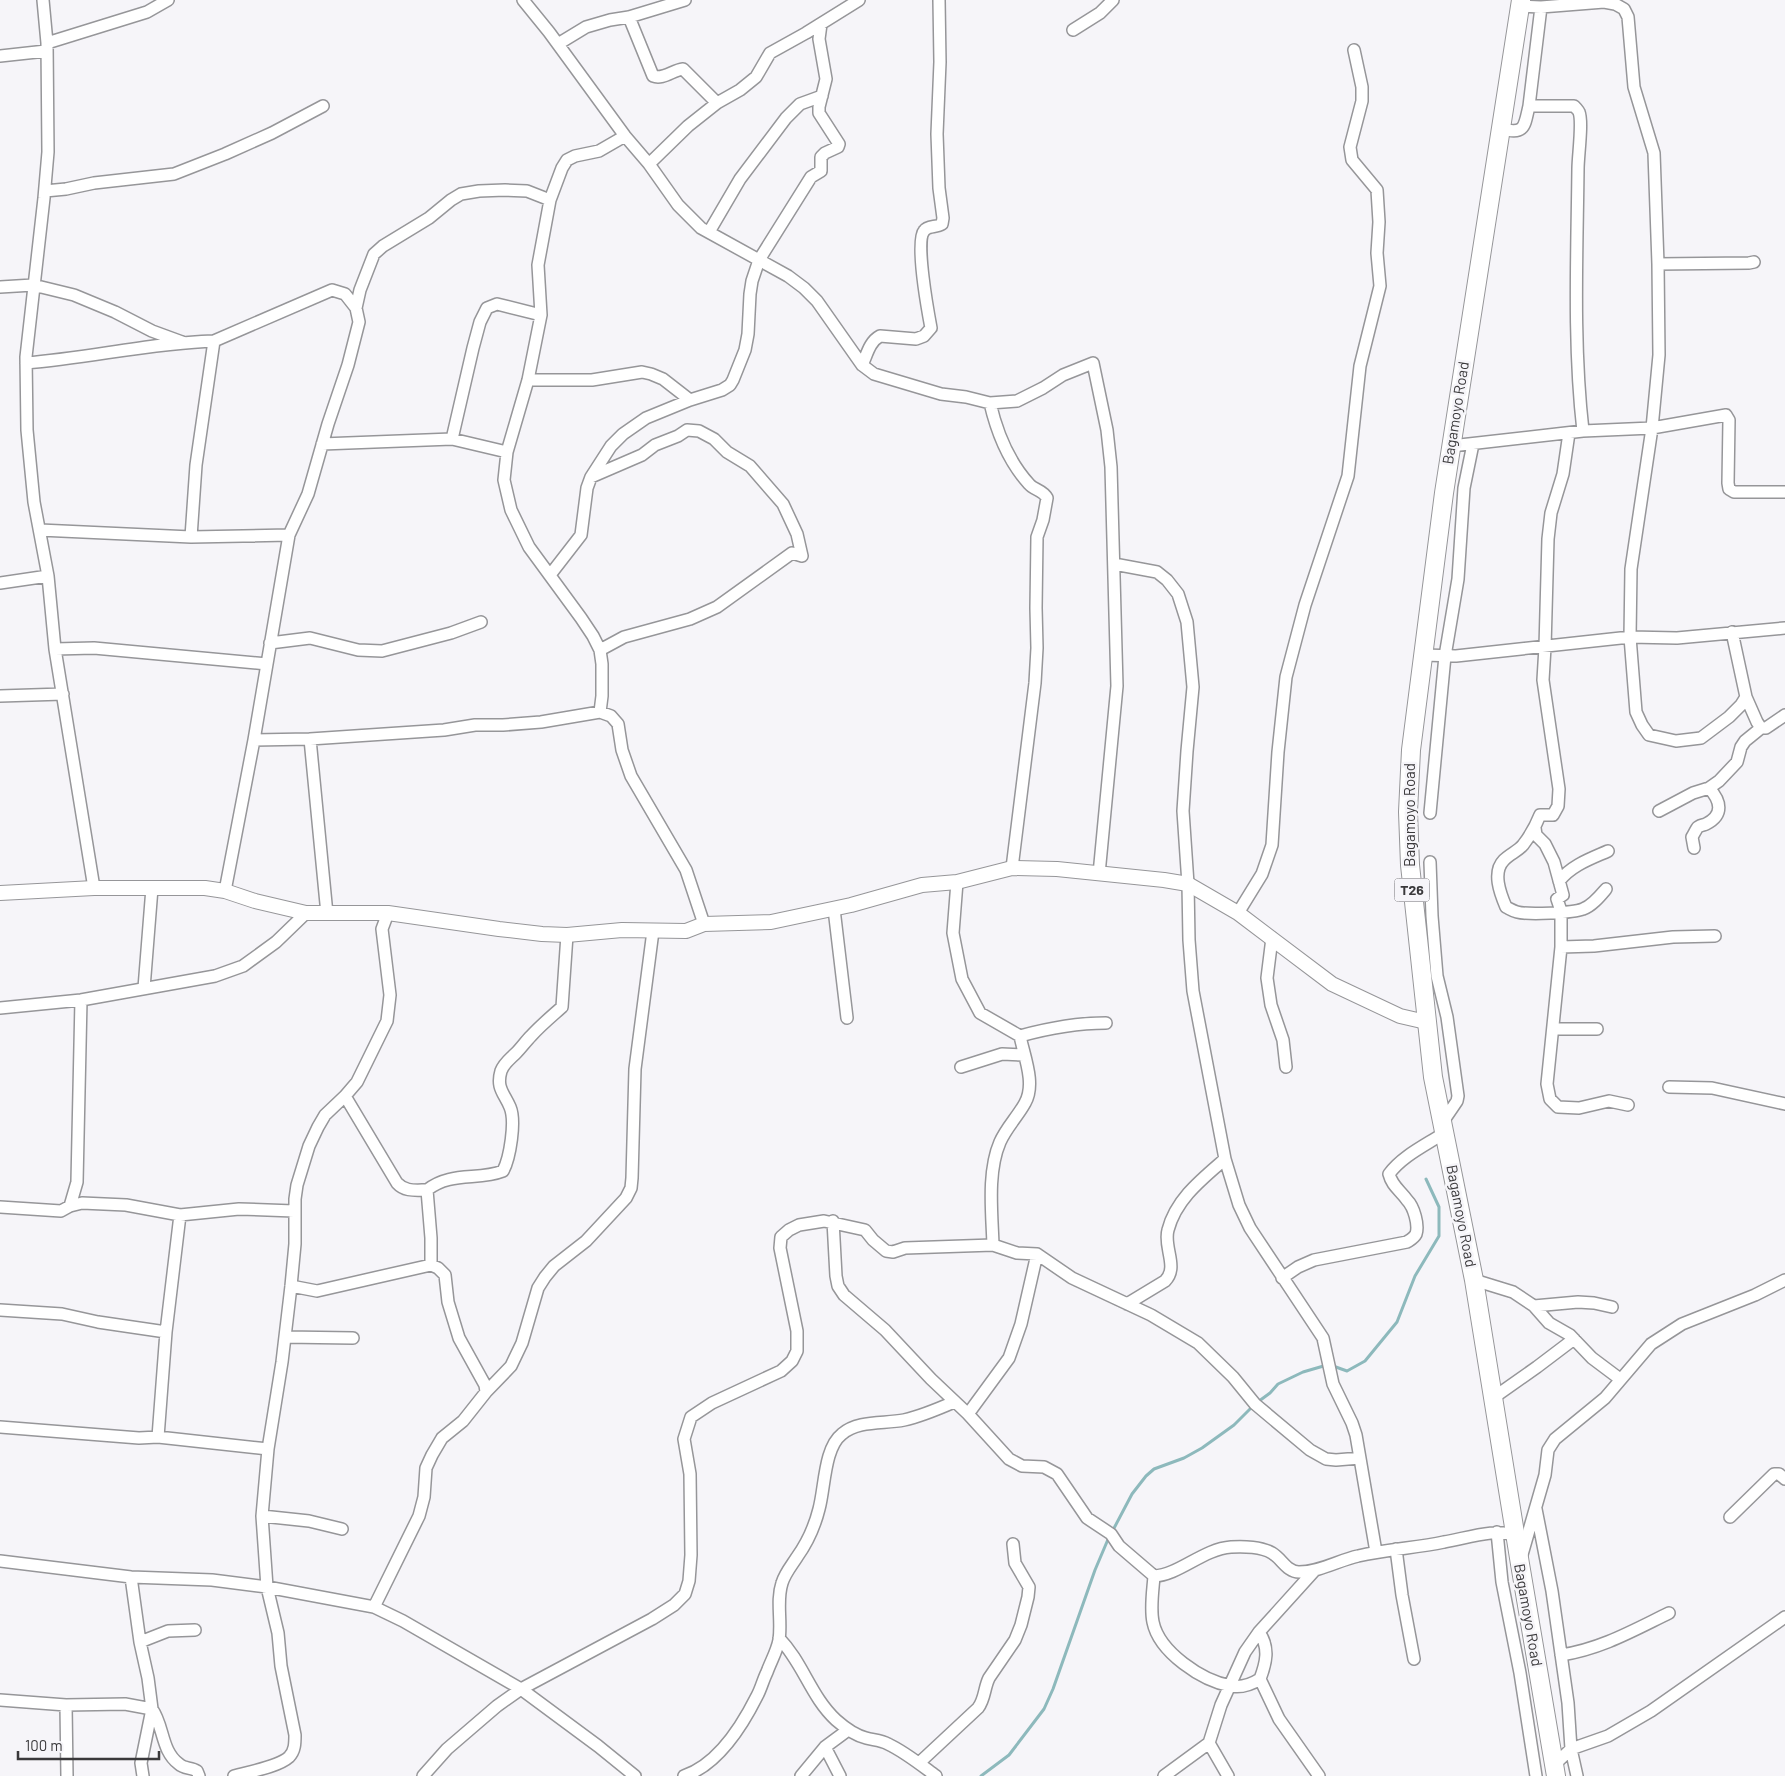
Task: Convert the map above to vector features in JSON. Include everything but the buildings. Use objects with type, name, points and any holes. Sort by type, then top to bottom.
[{"type":"highway","name":"Bagamoyo Road","points":[[1520,3],[1451,446],[1410,750],[1408,812],[1410,865],[1429,978],[1426,1022],[1433,1077],[1474,1280],[1555,1770]]},
{"type":"street","points":[[43,0],[47,47],[48,152],[26,363],[27,430],[34,502],[48,576],[55,649],[94,888]]},
{"type":"street","points":[[0,56],[47,47],[147,12],[168,0]]},
{"type":"street","points":[[523,0],[558,44],[625,136],[649,164],[678,205],[694,222],[788,276],[811,295],[862,366],[874,374],[941,394],[966,397],[990,404],[1017,401],[1063,375],[1093,363],[1107,430],[1111,467],[1116,686],[1099,874]]},
{"type":"street","points":[[558,44],[586,27],[629,17],[686,0]]},
{"type":"street","points":[[649,164],[688,126],[717,103],[740,90],[756,77],[770,53],[859,0]]},
{"type":"street","points":[[862,366],[872,343],[880,336],[916,339],[924,336],[931,328],[923,276],[920,238],[923,231],[929,227],[938,227],[942,224],[943,218],[939,188],[937,134],[940,62],[939,0]]},
{"type":"street","points":[[1074,30],[1100,12],[1113,0]]},
{"type":"street","points":[[1520,3],[1541,7],[1604,2],[1616,4],[1624,9],[1628,17],[1634,87],[1654,153],[1659,355],[1652,428],[1631,569],[1630,637],[1636,712],[1642,725],[1650,735],[1676,741],[1701,738],[1730,716],[1746,697]]},
{"type":"street","points":[[1501,129],[1514,132],[1520,131],[1524,126],[1529,106],[1541,7]]},
{"type":"street","points":[[629,17],[652,76],[655,78],[662,77],[670,72],[684,69],[717,103]]},
{"type":"street","points":[[550,575],[581,535],[587,488],[591,477],[611,446],[623,434],[646,418],[690,400],[722,390],[730,385],[733,380],[745,350],[752,281],[759,260],[811,178],[821,172],[821,158],[825,153],[838,147],[838,141],[819,113],[826,79],[819,39],[821,24]]},
{"type":"street","points":[[1238,913],[1262,874],[1272,845],[1278,752],[1286,677],[1305,606],[1348,476],[1360,366],[1380,286],[1377,253],[1379,222],[1377,190],[1352,160],[1350,147],[1362,101],[1362,87],[1354,50]]},
{"type":"street","points":[[709,232],[740,179],[786,118],[800,104],[822,96]]},
{"type":"street","points":[[45,191],[94,183],[174,174],[225,154],[286,126],[323,106]]},
{"type":"street","points":[[1529,106],[1574,106],[1579,112],[1576,316],[1578,394],[1583,432]]},
{"type":"street","points":[[600,712],[602,672],[600,650],[550,575],[529,548],[511,510],[504,480],[508,452],[528,380],[540,315],[538,265],[550,200],[566,160],[599,151],[625,136]]},
{"type":"street","points":[[225,892],[254,740],[289,535],[308,494],[348,365],[359,322],[356,308],[360,290],[374,254],[383,246],[429,218],[462,194],[505,190],[528,191],[550,200]]},
{"type":"street","points":[[1658,264],[1754,262]]},
{"type":"street","points":[[0,287],[33,285],[74,294],[152,331],[185,343]]},
{"type":"street","points":[[26,363],[64,360],[129,349],[214,341],[332,290],[345,294],[356,308]]},
{"type":"street","points":[[452,439],[473,348],[480,322],[487,308],[497,304],[540,315]]},
{"type":"street","points":[[191,537],[198,449],[214,341]]},
{"type":"street","points":[[528,380],[592,380],[642,372],[663,379],[690,400]]},
{"type":"street","points":[[990,404],[1003,445],[1012,461],[1029,484],[1042,492],[1046,498],[1043,520],[1037,537],[1037,648],[1035,683],[1012,868]]},
{"type":"street","points":[[1451,446],[1569,433],[1652,428],[1726,415],[1729,420],[1729,489],[1734,492],[1785,492]]},
{"type":"street","points":[[591,477],[642,455],[655,445],[688,430],[699,431],[714,439],[726,452],[750,466],[782,504],[797,534],[802,556],[792,553],[717,607],[690,618],[624,637],[600,650]]},
{"type":"street","points":[[1569,433],[1563,474],[1551,513],[1548,539],[1543,680],[1559,789],[1558,806],[1553,815],[1540,815],[1535,828],[1522,846],[1504,859],[1499,867],[1499,886],[1506,907],[1517,912],[1561,912],[1584,909],[1600,897],[1606,889]]},
{"type":"street","points":[[322,444],[452,439],[508,452]]},
{"type":"street","points":[[1430,813],[1445,656],[1458,579],[1464,488],[1473,444]]},
{"type":"street","points":[[40,530],[191,537],[289,535]]},
{"type":"street","points":[[1114,564],[1157,572],[1167,580],[1178,594],[1187,622],[1193,687],[1186,751],[1184,811],[1189,940],[1193,991],[1226,1159],[1239,1205],[1250,1228],[1323,1338],[1333,1384],[1352,1423],[1376,1552]]},
{"type":"street","points":[[0,583],[48,576]]},
{"type":"street","points":[[270,643],[310,638],[358,650],[382,651],[451,633],[481,622]]},
{"type":"street","points":[[1424,655],[1456,656],[1630,637],[1677,638],[1785,628]]},
{"type":"street","points":[[1732,632],[1746,697],[1757,722],[1762,728]]},
{"type":"street","points":[[55,649],[94,648],[267,664]]},
{"type":"street","points":[[0,696],[63,694]]},
{"type":"street","points":[[254,740],[310,739],[444,730],[475,725],[541,722],[600,712],[611,716],[618,724],[622,750],[631,776],[686,870],[704,924]]},
{"type":"street","points":[[1659,811],[1720,781],[1737,762],[1740,747],[1745,740],[1785,715]]},
{"type":"street","points":[[310,739],[327,914]]},
{"type":"street","points":[[1694,848],[1692,837],[1698,827],[1712,820],[1719,809],[1719,802],[1709,788]]},
{"type":"street","points":[[1535,828],[1536,835],[1545,844],[1554,862],[1563,895],[1557,899],[1561,912],[1562,947],[1547,1084],[1550,1100],[1558,1107],[1569,1108],[1610,1101],[1628,1105]]},
{"type":"street","points":[[1559,881],[1575,866],[1608,851]]},
{"type":"street","points":[[1282,1278],[1298,1267],[1314,1260],[1407,1242],[1414,1238],[1416,1233],[1416,1222],[1409,1201],[1391,1183],[1389,1174],[1394,1167],[1443,1128],[1458,1096],[1447,1017],[1429,978],[1430,862]]},
{"type":"street","points":[[0,893],[94,888],[205,888],[306,913],[388,913],[499,929],[567,935],[622,930],[653,932],[686,931],[704,924],[771,922],[834,909],[922,885],[957,882],[1012,868],[1057,869],[1188,884],[1238,913],[1332,984],[1400,1016],[1426,1022]]},
{"type":"street","points":[[957,882],[953,933],[962,979],[980,1013],[1020,1036],[1082,1023],[1106,1023]]},
{"type":"street","points":[[144,988],[152,888]]},
{"type":"street","points":[[834,909],[847,1018]]},
{"type":"street","points":[[0,1008],[81,1000],[215,976],[243,966],[276,942],[306,913]]},
{"type":"street","points":[[234,1776],[276,1764],[289,1757],[295,1747],[295,1735],[280,1666],[278,1633],[267,1587],[262,1516],[268,1449],[291,1286],[295,1244],[294,1210],[297,1185],[309,1146],[325,1115],[357,1082],[387,1021],[390,994],[382,929],[388,913]]},
{"type":"street","points":[[374,1607],[420,1516],[424,1497],[426,1468],[442,1438],[463,1421],[486,1392],[511,1366],[522,1343],[538,1288],[546,1276],[554,1266],[586,1241],[626,1198],[631,1188],[635,1069],[653,932]]},
{"type":"street","points":[[345,1096],[396,1183],[402,1188],[408,1190],[427,1190],[435,1184],[446,1180],[496,1174],[503,1171],[507,1162],[513,1120],[510,1107],[504,1099],[500,1087],[501,1072],[506,1061],[516,1053],[543,1023],[562,1007],[567,935]]},
{"type":"street","points":[[1562,947],[1594,946],[1672,937],[1715,936]]},
{"type":"street","points":[[1272,938],[1267,978],[1282,1040],[1286,1067]]},
{"type":"street","points":[[70,1206],[76,1182],[81,1000]]},
{"type":"street","points":[[1553,1029],[1597,1029]]},
{"type":"street","points":[[993,1245],[991,1191],[1000,1142],[1027,1101],[1029,1090],[1029,1077],[1020,1036]]},
{"type":"street","points":[[961,1066],[1002,1054],[1024,1055]]},
{"type":"street","points":[[1669,1087],[1712,1088],[1785,1104]]},
{"type":"street","points":[[1127,1304],[1165,1282],[1171,1268],[1166,1240],[1171,1222],[1187,1193],[1226,1159]]},
{"type":"street","points":[[427,1190],[431,1265]]},
{"type":"street","points":[[0,1207],[61,1211],[82,1203],[126,1205],[180,1215],[239,1210],[294,1210]]},
{"type":"street","points":[[158,1437],[166,1332],[180,1215]]},
{"type":"street","points":[[423,1776],[447,1750],[497,1706],[521,1689],[652,1619],[674,1605],[685,1594],[689,1581],[692,1555],[690,1474],[684,1439],[691,1417],[712,1403],[781,1371],[792,1361],[796,1351],[797,1331],[780,1248],[781,1237],[788,1230],[799,1225],[824,1220],[865,1230],[886,1251],[893,1252],[905,1248],[993,1245],[1017,1253],[1037,1254],[1072,1278],[1150,1315],[1198,1344],[1233,1377],[1256,1404],[1310,1450],[1326,1459],[1360,1458]]},
{"type":"street","points":[[833,1222],[836,1276],[838,1286],[844,1295],[885,1330],[954,1402],[968,1414],[1009,1459],[1022,1466],[1044,1467],[1057,1474],[1087,1518],[1111,1534],[1119,1546],[1154,1576],[1162,1575],[1207,1553],[1231,1547],[1245,1547],[1271,1552],[1293,1571],[1299,1572],[1316,1570],[1354,1557],[1376,1552],[1442,1543],[1496,1532],[1508,1532],[1515,1536]]},
{"type":"street","points":[[968,1414],[1009,1358],[1021,1324],[1037,1254]]},
{"type":"street","points":[[291,1286],[317,1292],[431,1265],[438,1268],[445,1275],[448,1302],[459,1338],[485,1385],[486,1392]]},
{"type":"street","points":[[1474,1280],[1513,1292],[1534,1306],[1549,1324],[1563,1330],[1592,1358],[1620,1379]]},
{"type":"street","points":[[1520,1564],[1547,1468],[1550,1445],[1564,1430],[1605,1398],[1651,1344],[1674,1329],[1755,1295],[1785,1280]]},
{"type":"street","points":[[1534,1306],[1578,1302],[1612,1307]]},
{"type":"street","points":[[0,1310],[62,1314],[98,1322],[166,1332]]},
{"type":"street","points":[[285,1337],[353,1338]]},
{"type":"street","points":[[1493,1398],[1574,1339]]},
{"type":"street","points":[[684,1776],[710,1761],[722,1749],[758,1695],[779,1638],[780,1590],[782,1582],[804,1546],[817,1516],[823,1496],[828,1458],[833,1444],[841,1435],[858,1426],[904,1420],[954,1402]]},
{"type":"street","points":[[0,1426],[139,1438],[158,1437],[268,1449]]},
{"type":"street","points":[[1730,1518],[1774,1474],[1779,1474],[1785,1479]]},
{"type":"street","points":[[1536,1506],[1552,1591],[1568,1703],[1571,1749],[1577,1776]]},
{"type":"street","points":[[262,1516],[309,1521],[342,1529]]},
{"type":"street","points":[[1496,1532],[1502,1582],[1520,1673],[1536,1776]]},
{"type":"street","points":[[919,1763],[982,1703],[985,1685],[1018,1634],[1026,1609],[1029,1587],[1015,1563],[1013,1544]]},
{"type":"street","points":[[1396,1549],[1402,1596],[1414,1659]]},
{"type":"street","points":[[0,1561],[131,1577],[212,1580],[267,1587],[374,1607],[521,1689],[635,1776]]},
{"type":"street","points":[[1164,1776],[1209,1743],[1221,1705],[1245,1652],[1259,1632],[1316,1570]]},
{"type":"street","points":[[1154,1576],[1153,1622],[1158,1634],[1179,1662],[1192,1670],[1230,1686],[1247,1685],[1260,1679]]},
{"type":"street","points":[[131,1577],[152,1709],[170,1755],[183,1767],[197,1771],[199,1776]]},
{"type":"street","points":[[1561,1655],[1580,1652],[1612,1641],[1669,1613]]},
{"type":"street","points":[[1555,1770],[1571,1749],[1608,1736],[1651,1710],[1785,1617]]},
{"type":"street","points":[[140,1642],[168,1631],[195,1630]]},
{"type":"street","points":[[1259,1632],[1267,1651],[1266,1662],[1260,1679],[1283,1726],[1319,1776]]},
{"type":"street","points":[[779,1638],[798,1661],[821,1704],[848,1730],[857,1735],[886,1743],[936,1776]]},
{"type":"street","points":[[0,1700],[66,1705],[125,1704],[152,1709]]},
{"type":"street","points":[[66,1705],[67,1776]]},
{"type":"street","points":[[143,1776],[141,1763],[152,1709]]},
{"type":"street","points":[[801,1776],[825,1748],[848,1730]]},
{"type":"street","points":[[1209,1743],[1228,1776]]},
{"type":"street","points":[[825,1748],[840,1776]]},
{"type":"waterway","points":[[1333,1366],[1347,1371],[1365,1361],[1397,1322],[1415,1276],[1439,1236],[1439,1207],[1426,1179]]},
{"type":"waterway","points":[[1112,1532],[1132,1494],[1154,1469],[1184,1458],[1202,1448],[1234,1425],[1278,1384],[1303,1372],[1327,1365]]},
{"type":"waterway","points":[[981,1776],[1009,1755],[1044,1709],[1109,1537]]}]
